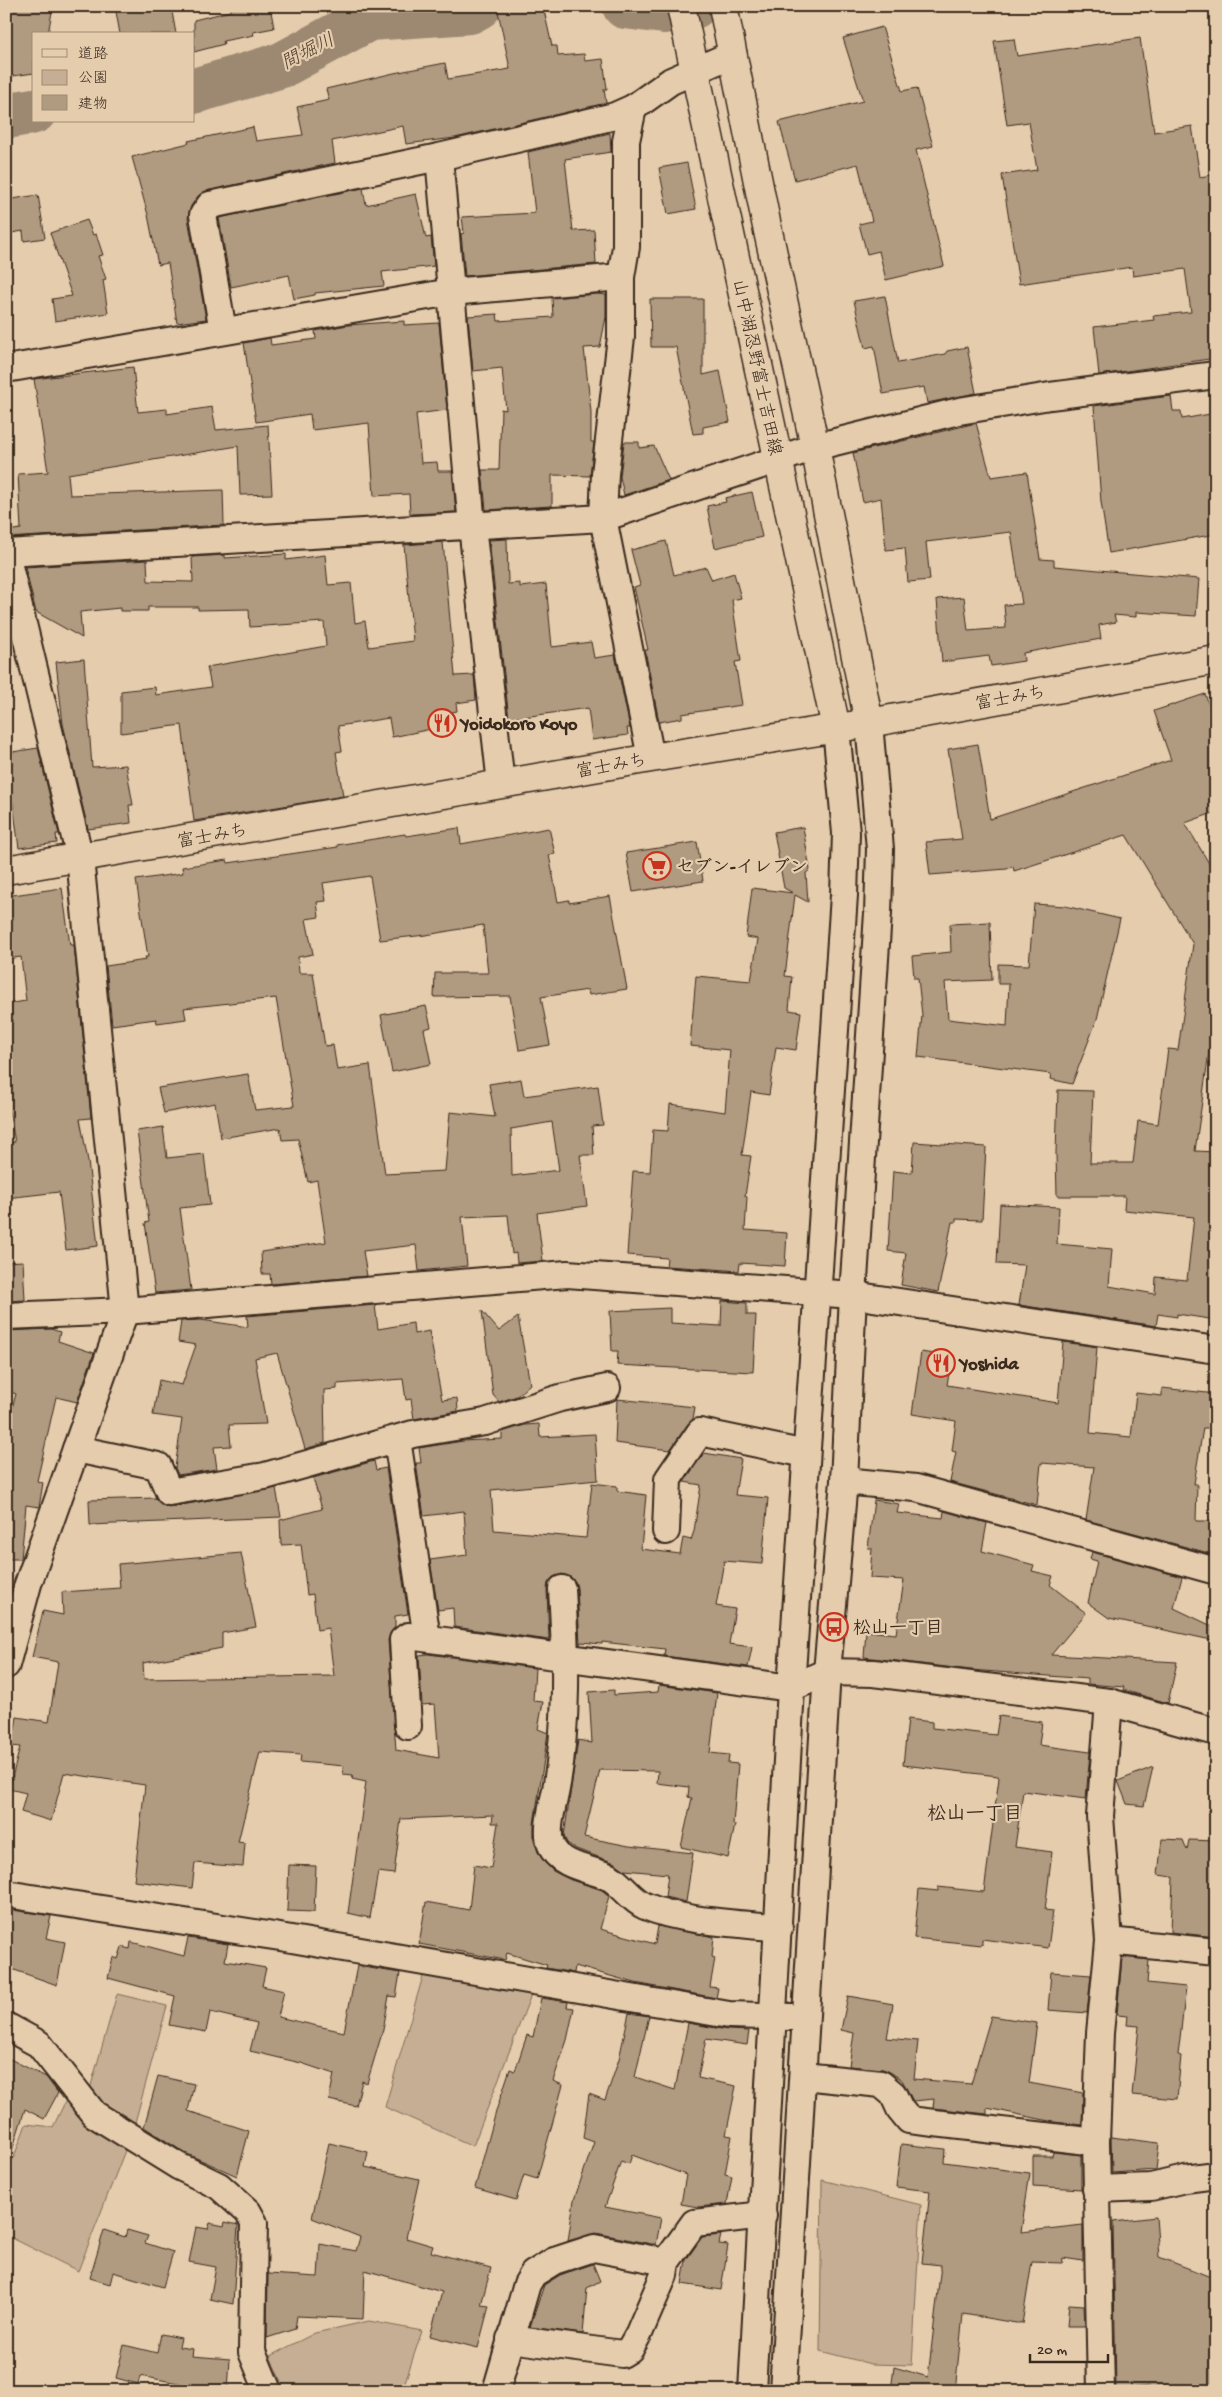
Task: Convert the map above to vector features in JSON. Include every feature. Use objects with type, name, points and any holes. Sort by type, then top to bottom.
[{"type":"main road","name":"山中湖忍野富士吉田線","points":[[681,6],[836,728]]},
{"type":"main road","points":[[729,31],[766,222],[815,447],[869,723]]},
{"type":"main road","name":"富士みち","points":[[6,870],[650,758],[869,723],[1216,660]]},
{"type":"street","points":[[223,331],[203,215],[210,205],[439,157],[615,116],[633,108],[672,81],[695,71],[729,31]]},
{"type":"street","points":[[633,108],[626,141],[626,247],[621,278],[621,337],[605,474],[603,518],[650,758]]},
{"type":"street","points":[[439,157],[472,526],[501,784]]},
{"type":"street","points":[[6,369],[451,292],[621,278]]},
{"type":"street","points":[[6,1665],[28,1584],[125,1311],[80,858],[6,554],[603,518],[777,458],[959,411],[1050,396],[1216,375]]},
{"type":"street","points":[[783,2391],[827,1672],[844,1481],[853,1295],[878,912],[880,849],[869,723]]},
{"type":"street","points":[[752,2391],[791,1688],[844,895],[846,833],[836,728]]},
{"type":"street","points":[[6,1316],[125,1311],[567,1274],[853,1295],[1216,1350]]},
{"type":"street","points":[[76,1448],[158,1466],[169,1492],[266,1476],[397,1439],[485,1422],[560,1398],[608,1388]]},
{"type":"street","points":[[666,1531],[668,1479],[700,1432],[806,1454]]},
{"type":"street","points":[[397,1439],[427,1638]]},
{"type":"street","points":[[844,1481],[916,1488],[1216,1571]]},
{"type":"street","points":[[562,1589],[566,1657],[562,1753],[548,1831],[551,1847],[564,1859],[581,1869],[609,1877],[644,1905],[688,1917],[779,1928]]},
{"type":"street","points":[[408,1726],[403,1640],[408,1636],[791,1688],[827,1672],[873,1673],[1109,1702],[1216,1732]]},
{"type":"street","points":[[1100,2391],[1096,2142],[1100,2033],[1109,1941],[1100,1816],[1109,1702]]},
{"type":"street","points":[[6,1894],[290,1939],[729,2015],[807,2018]]},
{"type":"street","points":[[1109,1941],[1216,1952]]},
{"type":"street","points":[[6,2026],[40,2044],[94,2114],[178,2166],[219,2186],[248,2212],[254,2223],[252,2352],[268,2391]]},
{"type":"street","points":[[803,2076],[881,2084],[893,2094],[900,2110],[909,2120],[1096,2142]]},
{"type":"street","points":[[1096,2189],[1151,2187],[1184,2179],[1216,2175]]},
{"type":"street","points":[[510,2340],[622,2354],[630,2349],[639,2333],[664,2275],[666,2262],[694,2223],[763,2215]]},
{"type":"street","points":[[496,2391],[527,2284],[533,2274],[554,2261],[594,2248],[666,2262]]},
{"type":"green space","points":[[423,1976],[532,1992],[473,2146],[385,2107]]},
{"type":"green space","points":[[117,1994],[167,2006],[134,2126],[88,2096]]},
{"type":"green space","points":[[68,2096],[126,2148],[78,2271],[6,2235],[6,2179],[26,2124],[53,2127]]},
{"type":"green space","points":[[822,2180],[921,2205],[912,2365],[871,2364],[820,2351]]},
{"type":"green space","points":[[369,2321],[422,2331],[402,2391],[285,2391],[270,2356],[315,2333]]},
{"type":"building","points":[[6,6],[53,6],[48,32],[32,32],[32,73],[6,77]]},
{"type":"building","points":[[115,6],[171,6],[176,32],[120,32]]},
{"type":"building","points":[[230,6],[270,6],[274,28],[253,32],[254,35],[223,41],[224,44],[195,52],[194,20],[231,11]]},
{"type":"building","points":[[497,6],[543,6],[552,46],[557,46],[558,56],[584,54],[585,61],[603,59],[607,89],[604,89],[606,103],[455,138],[406,144],[403,126],[332,141],[335,163],[206,191],[198,196],[191,206],[188,218],[206,319],[177,323],[168,263],[158,265],[148,215],[132,157],[189,143],[188,141],[253,127],[256,141],[303,135],[297,107],[329,100],[326,89],[394,73],[445,63],[448,79],[510,69]]},
{"type":"building","points":[[882,27],[902,91],[917,88],[933,146],[916,150],[944,266],[886,280],[879,251],[867,254],[859,224],[872,221],[858,164],[795,180],[779,122],[863,101],[843,38]]},
{"type":"building","points":[[1140,38],[1154,132],[1192,126],[1200,177],[1216,174],[1216,203],[1209,204],[1212,244],[1216,244],[1216,358],[1099,375],[1094,327],[1154,320],[1153,316],[1191,312],[1185,269],[1133,276],[1132,267],[1019,284],[1002,175],[1037,170],[1029,122],[1007,125],[994,41],[1014,39],[1017,56]]},
{"type":"building","points":[[610,133],[611,152],[565,159],[573,231],[594,230],[596,264],[465,276],[461,234],[464,233],[462,217],[535,213],[528,152]]},
{"type":"building","points":[[687,163],[696,209],[668,214],[659,168]]},
{"type":"building","points":[[363,188],[366,205],[416,194],[426,238],[431,237],[434,266],[382,272],[384,286],[315,293],[315,295],[294,299],[289,275],[231,287],[219,218]]},
{"type":"building","points":[[38,195],[45,238],[24,241],[23,231],[6,234],[6,200]]},
{"type":"building","points":[[87,220],[93,235],[96,234],[103,255],[98,256],[106,279],[103,280],[108,313],[55,321],[52,299],[72,296],[50,233]]},
{"type":"building","points":[[606,295],[606,317],[600,347],[584,348],[591,412],[591,442],[594,442],[590,476],[552,475],[552,506],[486,510],[482,470],[499,470],[501,409],[506,410],[502,368],[473,371],[468,316],[497,314],[498,321],[553,317],[552,298]]},
{"type":"building","points":[[885,296],[898,363],[945,354],[947,351],[967,347],[976,393],[927,403],[924,387],[883,394],[874,346],[865,348],[854,301]]},
{"type":"building","points":[[650,299],[703,299],[703,375],[720,371],[730,422],[703,427],[703,433],[693,434],[676,347],[651,347]]},
{"type":"building","points":[[404,321],[404,325],[439,323],[447,410],[416,414],[421,463],[437,462],[438,471],[452,471],[456,512],[410,514],[409,494],[374,496],[369,423],[312,430],[310,414],[256,422],[244,343],[270,338],[271,345],[316,339],[315,331],[348,325]]},
{"type":"building","points":[[133,367],[138,412],[167,409],[167,414],[212,407],[216,430],[268,425],[272,494],[240,495],[238,446],[68,474],[70,495],[223,490],[224,525],[6,538],[6,531],[21,529],[18,474],[48,472],[34,379]]},
{"type":"building","points":[[1171,396],[1173,411],[1181,411],[1182,419],[1216,413],[1216,534],[1109,553],[1101,502],[1094,406]]},
{"type":"building","points":[[976,423],[991,477],[1027,472],[1040,559],[1054,560],[1054,566],[1199,579],[1196,616],[1136,612],[1136,617],[1114,615],[1116,622],[1099,625],[1101,639],[1023,653],[1024,661],[991,666],[989,656],[942,662],[937,599],[964,597],[968,631],[1006,628],[1004,605],[1022,604],[1011,532],[926,542],[930,580],[908,582],[905,548],[886,550],[881,498],[863,502],[853,453]]},
{"type":"building","points":[[624,442],[639,442],[639,448],[654,446],[669,480],[624,495],[620,477]]},
{"type":"building","points":[[752,492],[762,537],[715,548],[707,506],[726,502],[725,498]]},
{"type":"building","points":[[507,539],[508,584],[520,583],[520,587],[546,584],[552,647],[591,642],[594,658],[615,655],[630,728],[627,728],[628,735],[592,740],[588,708],[509,719],[489,540]]},
{"type":"building","points":[[666,541],[674,575],[706,567],[712,580],[734,573],[741,598],[732,600],[741,661],[735,662],[742,705],[682,714],[682,718],[659,722],[645,650],[648,650],[634,587],[640,585],[631,550]]},
{"type":"building","points":[[443,542],[455,676],[474,675],[476,700],[456,703],[457,711],[452,712],[455,724],[392,737],[389,718],[338,726],[342,751],[336,752],[343,796],[194,821],[182,725],[121,733],[121,691],[155,687],[156,695],[211,687],[207,667],[326,646],[324,622],[250,627],[249,609],[198,610],[198,607],[148,607],[148,611],[120,611],[120,608],[80,612],[82,638],[36,612],[25,567],[147,560],[148,581],[193,582],[192,557],[225,555],[225,558],[286,554],[286,560],[325,555],[328,585],[351,583],[355,623],[365,621],[369,647],[413,641],[404,545]]},
{"type":"building","points":[[84,659],[92,767],[126,765],[133,805],[129,805],[131,823],[88,829],[63,724],[56,662]]},
{"type":"building","points":[[1205,694],[1216,725],[1216,812],[1185,823],[1216,875],[1216,1025],[1213,1024],[1195,1151],[1216,1152],[1216,1320],[1177,1314],[1177,1317],[1158,1314],[1156,1326],[1019,1305],[1025,1265],[997,1264],[1000,1204],[1059,1207],[1057,1244],[1112,1249],[1109,1286],[1155,1294],[1156,1277],[1187,1280],[1194,1217],[1124,1210],[1125,1196],[1057,1196],[1056,1153],[1058,1090],[1093,1091],[1090,1163],[1133,1163],[1138,1121],[1158,1124],[1168,1049],[1178,1050],[1193,944],[1126,835],[1014,871],[1013,866],[1007,869],[930,875],[926,842],[962,839],[948,749],[978,744],[990,819],[1171,760],[1154,711]]},
{"type":"building","points":[[38,748],[59,834],[56,834],[57,843],[19,848],[6,753]]},
{"type":"building","points":[[803,827],[810,870],[806,873],[808,902],[795,895],[785,976],[792,977],[789,1010],[801,1012],[796,1050],[776,1047],[769,1095],[751,1092],[742,1155],[751,1156],[745,1196],[747,1197],[745,1230],[787,1233],[785,1266],[740,1263],[739,1271],[666,1266],[667,1258],[627,1255],[633,1171],[650,1172],[653,1130],[668,1131],[670,1104],[725,1112],[730,1050],[690,1046],[696,976],[751,981],[758,939],[746,937],[752,888],[793,893],[784,888],[774,832]]},
{"type":"building","points":[[459,828],[461,844],[549,828],[555,854],[549,855],[558,902],[569,900],[569,903],[610,896],[627,989],[589,995],[588,990],[541,997],[550,1045],[519,1050],[510,996],[434,997],[435,973],[488,973],[483,925],[426,935],[380,940],[370,876],[323,883],[326,901],[317,902],[319,917],[306,919],[313,954],[298,957],[299,973],[313,973],[325,1046],[333,1045],[337,1070],[370,1065],[385,1174],[445,1171],[450,1112],[495,1117],[489,1084],[521,1079],[524,1096],[598,1086],[603,1125],[592,1126],[594,1155],[580,1155],[587,1206],[537,1213],[543,1261],[517,1263],[516,1253],[512,1254],[508,1215],[462,1217],[467,1266],[419,1271],[416,1245],[363,1251],[367,1276],[271,1284],[270,1274],[262,1274],[261,1252],[326,1242],[317,1180],[308,1182],[298,1139],[282,1140],[280,1128],[221,1138],[215,1103],[164,1113],[158,1088],[248,1074],[255,1110],[294,1106],[276,998],[184,1008],[186,1019],[157,1023],[156,1019],[112,1025],[106,966],[146,960],[145,957],[148,957],[136,880],[183,873],[182,867],[227,860],[228,863],[338,847],[337,845],[405,834],[406,836]],"holes":[[[552,1122],[559,1170],[512,1176],[511,1129]]]},
{"type":"building","points":[[697,842],[703,881],[633,892],[626,853]]},
{"type":"building","points":[[62,888],[70,945],[74,945],[91,1118],[80,1119],[88,1161],[98,1246],[66,1250],[59,1192],[6,1198],[6,1143],[15,1142],[6,1096],[6,1004],[26,1001],[21,957],[6,959],[6,896]]},
{"type":"building","points":[[1034,904],[1065,906],[1120,919],[1097,1019],[1072,1084],[1050,1079],[1051,1074],[918,1057],[922,1015],[918,978],[914,978],[912,956],[951,952],[950,924],[990,922],[992,980],[945,982],[948,1019],[1007,1026],[1009,984],[998,984],[998,964],[1029,965]]},
{"type":"building","points":[[426,1006],[431,1027],[424,1029],[431,1064],[392,1072],[381,1015]]},
{"type":"building","points":[[163,1127],[167,1158],[204,1154],[210,1205],[180,1208],[191,1290],[155,1293],[145,1223],[149,1222],[137,1131]]},
{"type":"building","points":[[914,1142],[986,1147],[982,1220],[956,1219],[956,1222],[952,1222],[938,1292],[901,1285],[906,1253],[888,1251],[893,1171],[912,1173]]},
{"type":"building","points":[[23,1261],[25,1300],[6,1301],[6,1262]]},
{"type":"building","points":[[722,1301],[747,1303],[747,1315],[756,1315],[753,1372],[617,1365],[618,1351],[612,1351],[610,1311],[670,1308],[670,1323],[721,1326]]},
{"type":"building","points":[[375,1305],[378,1329],[413,1323],[414,1334],[429,1331],[442,1400],[457,1398],[458,1411],[414,1419],[411,1399],[406,1400],[403,1379],[337,1384],[337,1389],[324,1390],[325,1443],[305,1449],[277,1353],[255,1358],[266,1424],[229,1425],[231,1446],[214,1447],[217,1469],[178,1475],[175,1468],[182,1419],[153,1415],[159,1380],[182,1385],[196,1345],[178,1342],[181,1321],[201,1320],[248,1327],[247,1316]]},
{"type":"building","points":[[482,1311],[499,1331],[518,1317],[530,1384],[517,1396],[499,1402],[493,1395]]},
{"type":"building","points":[[51,1329],[60,1332],[58,1341],[94,1353],[77,1402],[56,1397],[37,1481],[43,1483],[39,1507],[26,1505],[21,1559],[6,1559],[6,1429],[16,1394],[6,1390],[6,1348],[9,1349],[7,1331]]},
{"type":"building","points":[[1063,1342],[1097,1347],[1090,1433],[1131,1437],[1136,1393],[1162,1396],[1162,1388],[1216,1394],[1216,1428],[1203,1428],[1194,1484],[1197,1484],[1196,1521],[1216,1521],[1216,1555],[1086,1520],[1094,1467],[1041,1463],[1037,1505],[950,1482],[956,1452],[952,1451],[956,1421],[912,1414],[921,1352],[952,1357],[947,1385],[1058,1403]]},
{"type":"building","points":[[617,1399],[695,1407],[693,1419],[670,1450],[615,1443]]},
{"type":"building","points":[[539,1424],[540,1437],[595,1434],[598,1480],[491,1490],[494,1530],[586,1538],[592,1483],[617,1486],[617,1491],[646,1495],[641,1549],[680,1554],[683,1538],[691,1540],[694,1531],[701,1485],[684,1482],[704,1453],[741,1459],[735,1495],[768,1498],[762,1564],[724,1561],[716,1606],[735,1609],[729,1644],[752,1647],[748,1667],[664,1656],[665,1649],[602,1642],[602,1644],[581,1642],[580,1644],[577,1588],[575,1581],[569,1576],[562,1574],[553,1577],[548,1583],[549,1640],[454,1627],[453,1608],[438,1610],[430,1560],[467,1555],[464,1511],[424,1516],[416,1463],[421,1463],[419,1448],[463,1441],[502,1439],[502,1432],[525,1425]]},
{"type":"building","points":[[374,1461],[376,1470],[386,1468],[408,1614],[395,1616],[395,1627],[388,1640],[396,1750],[439,1758],[435,1704],[422,1705],[419,1655],[428,1654],[535,1668],[533,1701],[543,1702],[538,1729],[548,1733],[534,1824],[534,1840],[538,1852],[553,1871],[571,1880],[602,1890],[609,1896],[600,1929],[655,1944],[658,1926],[714,1937],[712,1957],[715,1958],[710,1987],[718,1988],[716,1998],[635,1983],[575,1966],[574,1973],[546,1968],[547,1965],[507,1953],[505,1960],[419,1944],[426,1902],[469,1910],[474,1865],[491,1868],[498,1823],[492,1823],[493,1815],[401,1819],[394,1874],[378,1872],[370,1918],[348,1913],[366,1782],[352,1779],[353,1775],[343,1774],[344,1766],[300,1762],[301,1755],[260,1752],[238,1842],[245,1843],[243,1867],[195,1863],[192,1888],[134,1881],[145,1785],[64,1773],[51,1821],[21,1812],[26,1793],[9,1789],[20,1747],[12,1746],[17,1717],[49,1722],[58,1662],[32,1657],[43,1611],[63,1615],[62,1592],[120,1588],[118,1564],[241,1553],[256,1627],[222,1633],[222,1648],[143,1663],[144,1679],[334,1676],[328,1628],[317,1630],[313,1594],[307,1595],[301,1544],[281,1545],[280,1520],[322,1509],[313,1478]]},
{"type":"building","points":[[276,1488],[281,1517],[90,1525],[89,1500],[155,1498],[164,1506],[171,1507]]},
{"type":"building","points":[[874,1500],[899,1504],[897,1513],[943,1518],[944,1511],[987,1523],[982,1551],[1034,1565],[1032,1571],[1053,1576],[1050,1585],[1086,1613],[1051,1655],[1177,1662],[1168,1703],[1123,1690],[1124,1687],[1088,1684],[1088,1679],[971,1670],[864,1657],[866,1631],[896,1634],[904,1580],[870,1578],[872,1548],[868,1548]]},
{"type":"building","points":[[1092,1552],[1182,1577],[1174,1608],[1216,1628],[1216,1641],[1109,1618],[1088,1603],[1097,1561],[1090,1559]]},
{"type":"building","points":[[659,1685],[717,1693],[710,1753],[729,1755],[728,1763],[738,1764],[733,1824],[735,1825],[728,1858],[681,1847],[692,1798],[688,1797],[689,1787],[657,1783],[658,1771],[600,1770],[584,1837],[629,1846],[693,1853],[686,1902],[665,1897],[668,1874],[625,1870],[615,1863],[576,1849],[567,1843],[564,1836],[578,1740],[592,1743],[589,1692],[614,1690],[614,1695],[658,1692]]},
{"type":"building","points":[[999,1716],[1042,1722],[1039,1745],[1090,1752],[1086,1799],[1023,1791],[1015,1847],[1052,1852],[1045,1910],[1053,1911],[1048,1948],[982,1939],[982,1945],[914,1938],[919,1889],[938,1891],[938,1887],[984,1892],[999,1778],[998,1776],[903,1765],[908,1719],[932,1722],[932,1728],[996,1735]]},
{"type":"building","points":[[1153,1767],[1144,1806],[1127,1804],[1118,1781]]},
{"type":"building","points":[[1162,1839],[1183,1840],[1187,1850],[1189,1840],[1216,1841],[1216,1937],[1171,1932],[1173,1877],[1158,1875]]},
{"type":"building","points":[[289,1865],[316,1866],[314,1912],[287,1911]]},
{"type":"building","points":[[6,1909],[51,1916],[46,1938],[65,1942],[57,1985],[6,1967]]},
{"type":"building","points":[[188,1938],[228,1944],[225,1961],[266,1968],[262,1986],[284,1991],[278,2017],[344,2032],[357,1966],[400,1973],[396,1997],[389,1996],[383,2030],[367,2083],[362,2081],[356,2106],[329,2100],[334,2074],[301,2063],[250,2051],[257,2023],[210,2012],[206,2032],[169,2025],[175,1996],[108,1978],[113,1957],[118,1959],[122,1947],[130,1949],[131,1942],[184,1956]]},
{"type":"building","points":[[1122,1957],[1149,1960],[1147,1983],[1186,1987],[1178,2055],[1181,2056],[1177,2099],[1132,2095],[1139,2026],[1127,2025],[1128,2016],[1117,2015]]},
{"type":"building","points":[[1051,1972],[1091,1975],[1087,2013],[1048,2010]]},
{"type":"building","points":[[848,1996],[893,2004],[887,2038],[918,2041],[914,2079],[971,2084],[991,2016],[1037,2023],[1029,2083],[1083,2093],[1082,2125],[1054,2122],[987,2108],[987,2114],[933,2108],[934,2099],[913,2101],[902,2080],[890,2072],[883,2069],[849,2066],[854,2033],[841,2030]]},
{"type":"building","points":[[541,1998],[568,2002],[567,2007],[574,2008],[567,2040],[553,2081],[563,2085],[537,2179],[524,2175],[516,2200],[475,2188],[510,2069],[515,2071],[527,2035],[533,2037]]},
{"type":"building","points":[[629,2013],[649,2016],[635,2077],[675,2090],[688,2023],[727,2030],[749,2031],[747,2045],[706,2039],[698,2078],[736,2086],[726,2135],[732,2136],[725,2174],[732,2176],[727,2204],[698,2207],[681,2204],[686,2175],[632,2155],[629,2164],[621,2161],[605,2207],[661,2218],[656,2245],[596,2233],[568,2241],[574,2200],[594,2142],[583,2138],[589,2094],[605,2100],[619,2059]]},
{"type":"building","points":[[6,2057],[46,2077],[58,2093],[44,2119],[25,2109],[11,2154],[6,2154]]},
{"type":"building","points":[[158,2076],[194,2084],[188,2111],[249,2131],[237,2176],[185,2153],[144,2127]]},
{"type":"building","points":[[1111,2137],[1159,2143],[1156,2170],[1112,2173]]},
{"type":"building","points":[[329,2143],[368,2152],[365,2167],[419,2179],[406,2238],[433,2246],[431,2252],[491,2268],[481,2305],[489,2306],[478,2348],[430,2336],[442,2292],[365,2270],[363,2319],[297,2316],[295,2329],[267,2338],[268,2274],[318,2277],[320,2244],[356,2251],[360,2237],[312,2218]]},
{"type":"building","points":[[901,2144],[945,2149],[944,2162],[1030,2173],[1021,2232],[1083,2225],[1083,2261],[1063,2258],[1062,2263],[1032,2262],[1022,2324],[963,2314],[955,2391],[891,2391],[894,2367],[928,2377],[941,2265],[922,2263],[930,2191],[896,2187]]},
{"type":"building","points":[[1053,2152],[1081,2155],[1081,2189],[1033,2186],[1033,2156],[1052,2156]]},
{"type":"building","points":[[1156,2217],[1159,2257],[1216,2279],[1216,2391],[1150,2391],[1149,2386],[1116,2390],[1113,2222]]},
{"type":"building","points":[[225,2222],[238,2225],[233,2304],[210,2299],[216,2267],[189,2262],[196,2227],[208,2229],[210,2223],[224,2226]]},
{"type":"building","points":[[104,2230],[125,2237],[127,2230],[148,2236],[145,2243],[173,2252],[163,2287],[113,2272],[110,2284],[90,2278]]},
{"type":"building","points":[[721,2235],[719,2244],[728,2245],[721,2290],[682,2284],[686,2260],[702,2237]]},
{"type":"building","points":[[593,2264],[600,2281],[587,2288],[583,2334],[530,2327],[544,2285],[560,2275]]},
{"type":"building","points":[[1069,2304],[1084,2305],[1085,2326],[1067,2326]]},
{"type":"building","points":[[161,2334],[181,2338],[179,2347],[193,2349],[192,2356],[230,2359],[228,2391],[200,2391],[200,2387],[140,2376],[138,2384],[116,2378],[124,2345],[157,2353]]},
{"type":"waterway","name":"間堀川","points":[[195,91],[282,65],[369,18],[470,11],[479,6]]},
{"type":"waterway","name":"間堀川","points":[[625,6],[664,11],[694,6]]},
{"type":"waterway","name":"間堀川","points":[[6,116],[32,111]]},
{"type":"place","name":"Yoidokoro Koyo","points":[[442,723]]},
{"type":"place","name":"セブン-イレブン","points":[[657,866]]},
{"type":"place","name":"Yoshida","points":[[941,1363]]},
{"type":"place","name":"松山一丁目","points":[[834,1627]]},
{"type":"district","name":"松山一丁目","points":[[975,1812]]}]
